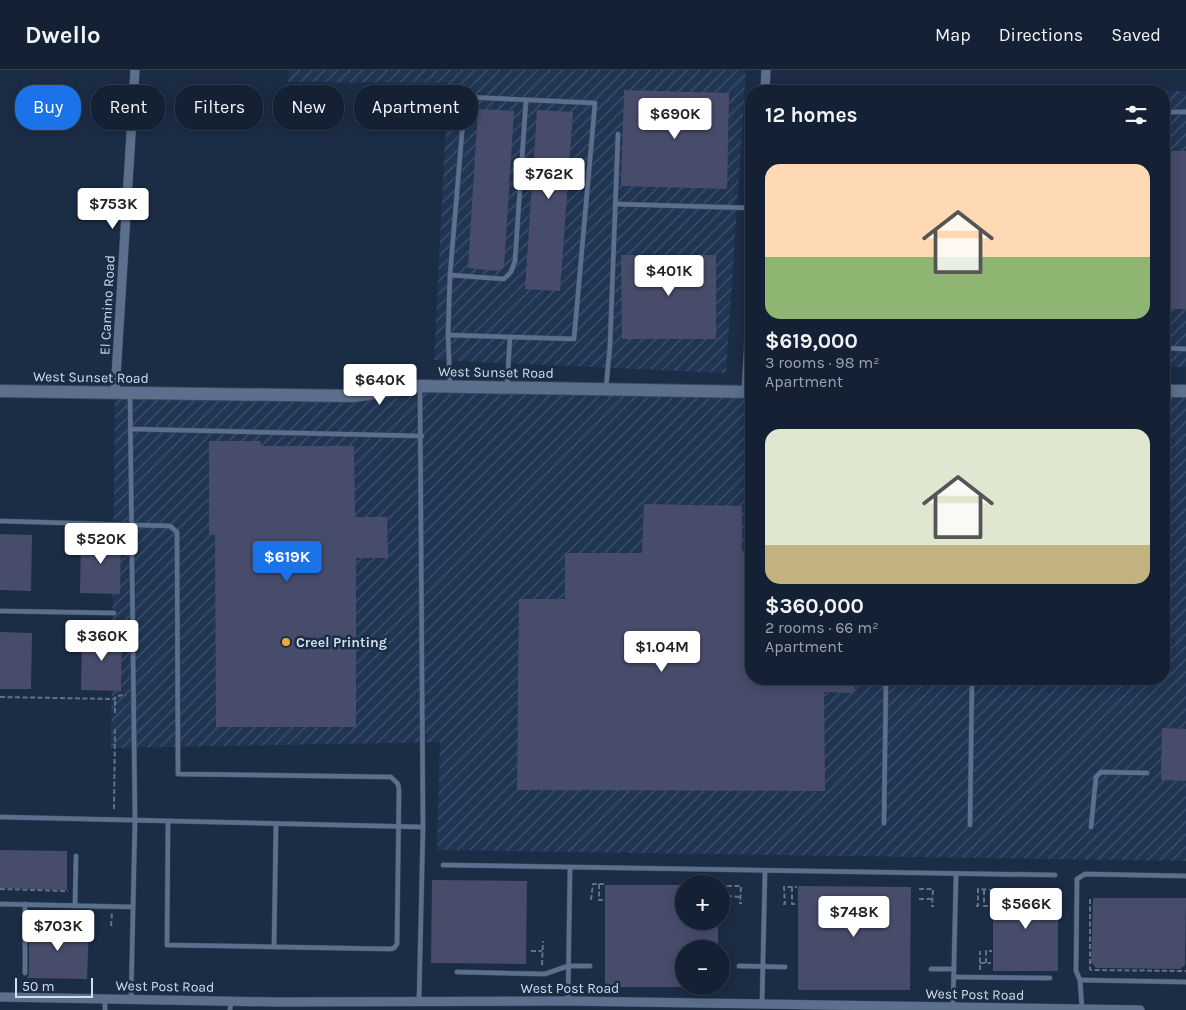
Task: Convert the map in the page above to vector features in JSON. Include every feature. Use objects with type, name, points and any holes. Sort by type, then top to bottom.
[{"type":"main road","name":"West Sunset Road","points":[[0,390],[353,396],[420,386],[745,392]]},
{"type":"main road","points":[[1170,391],[1186,390]]},
{"type":"street","name":"El Camino Road","points":[[115,392],[135,70]]},
{"type":"street","points":[[765,85],[766,70]]},
{"type":"street","name":"West Post Road","points":[[0,997],[105,999],[231,1005],[419,1001],[1140,1010]]},
{"type":"lane","points":[[448,335],[574,339],[594,103],[466,97],[450,275],[448,335],[450,387]]},
{"type":"lane","points":[[450,275],[504,279],[511,272],[515,261],[526,100]]},
{"type":"lane","points":[[1170,112],[1186,112]]},
{"type":"lane","points":[[606,389],[610,345],[618,134]]},
{"type":"lane","points":[[615,204],[745,208]]},
{"type":"lane","points":[[507,388],[510,337]]},
{"type":"lane","points":[[1170,348],[1186,349]]},
{"type":"lane","points":[[419,1001],[423,827],[422,436],[420,386]]},
{"type":"lane","points":[[130,393],[135,820],[131,1000]]},
{"type":"lane","points":[[130,429],[422,436]]},
{"type":"lane","points":[[0,521],[170,526],[177,532],[178,774],[391,777],[398,784],[400,790],[397,944],[394,948],[390,949],[167,945],[168,821]]},
{"type":"lane","points":[[0,611],[114,613]]},
{"type":"lane","points":[[884,823],[886,685]]},
{"type":"lane","points":[[970,825],[972,685]]},
{"type":"lane","points":[[1091,826],[1096,777],[1101,772],[1147,773]]},
{"type":"lane","points":[[0,817],[423,827]]},
{"type":"lane","points":[[274,947],[276,824]]},
{"type":"lane","points":[[75,906],[76,856]]},
{"type":"lane","points":[[443,865],[956,875],[1055,875]]},
{"type":"lane","points":[[568,1002],[570,868]]},
{"type":"lane","points":[[762,1004],[765,871]]},
{"type":"lane","points":[[1082,1009],[1080,980],[1076,971],[1077,879],[1085,874],[1186,876]]},
{"type":"lane","points":[[953,1007],[956,875]]},
{"type":"lane","points":[[0,904],[133,907]]},
{"type":"lane","points":[[25,904],[25,973]]},
{"type":"lane","points":[[457,972],[545,974],[568,966],[590,966]]},
{"type":"lane","points":[[738,966],[785,967]]},
{"type":"lane","points":[[931,969],[954,969]]},
{"type":"lane","points":[[954,977],[1050,978]]},
{"type":"lane","points":[[1080,980],[1186,982]]},
{"type":"lane","points":[[105,999],[105,1010]]},
{"type":"path","points":[[0,697],[115,699],[116,696],[128,695]]},
{"type":"path","points":[[115,699],[115,713]]},
{"type":"path","points":[[114,809],[115,728]]},
{"type":"path","points":[[591,900],[593,884],[604,884]]},
{"type":"path","points":[[599,884],[599,900],[604,900]]},
{"type":"path","points":[[730,886],[741,886],[740,903],[742,903]]},
{"type":"path","points":[[783,904],[784,887],[797,887]]},
{"type":"path","points":[[792,887],[792,904],[797,904]]},
{"type":"path","points":[[0,889],[68,891]]},
{"type":"path","points":[[919,889],[933,889],[932,906],[934,906]]},
{"type":"path","points":[[976,906],[978,906],[978,890],[992,890]]},
{"type":"path","points":[[984,890],[984,906],[992,906]]},
{"type":"path","points":[[730,896],[740,897]]},
{"type":"path","points":[[919,899],[932,899]]},
{"type":"path","points":[[1090,899],[1091,970],[1186,971]]},
{"type":"path","points":[[112,907],[112,926]]},
{"type":"path","points":[[31,924],[91,925]]},
{"type":"path","points":[[542,966],[543,942]]},
{"type":"path","points":[[531,951],[542,951]]},
{"type":"path","points":[[980,951],[980,972]]},
{"type":"path","points":[[986,963],[986,951],[992,952]]},
{"type":"path","points":[[980,963],[991,963]]},
{"type":"path","points":[[544,985],[544,992]]},
{"type":"path","points":[[978,1000],[980,992]]},
{"type":"shaded area","points":[[289,70],[746,70],[726,373],[434,360],[446,130],[478,130],[478,85],[448,85],[448,83],[288,82]]},
{"type":"shaded area","points":[[1170,91],[1186,91],[1186,367],[1170,367]]},
{"type":"shaded area","points":[[420,386],[745,392],[745,685],[1170,685],[1170,391],[1186,391],[1186,861],[437,850],[440,742],[111,748],[115,392],[353,396]]},
{"type":"building","points":[[624,90],[729,93],[727,189],[621,186]]},
{"type":"building","points":[[478,109],[514,111],[504,267],[498,271],[468,268]]},
{"type":"building","points":[[537,110],[573,112],[560,291],[525,289]]},
{"type":"building","points":[[1170,151],[1186,151],[1186,309],[1170,309]]},
{"type":"building","points":[[621,255],[716,255],[716,339],[622,339]]},
{"type":"building","name":"Creel Printing","points":[[209,441],[261,441],[261,446],[354,446],[355,517],[387,517],[388,558],[356,558],[356,727],[216,727],[215,535],[209,535]]},
{"type":"building","points":[[644,504],[742,506],[742,553],[745,553],[745,685],[855,685],[854,693],[824,692],[825,791],[517,790],[519,599],[565,599],[565,553],[642,553]]},
{"type":"building","points":[[0,534],[32,535],[31,591],[0,590]]},
{"type":"building","points":[[81,536],[121,536],[120,594],[80,593]]},
{"type":"building","points":[[0,632],[32,633],[31,689],[0,689]]},
{"type":"building","points":[[82,632],[122,633],[121,691],[81,690]]},
{"type":"building","points":[[1162,728],[1186,729],[1186,781],[1161,780]]},
{"type":"building","points":[[0,850],[67,851],[67,890],[0,888]]},
{"type":"building","points":[[432,880],[527,881],[526,964],[431,963]]},
{"type":"building","points":[[605,885],[675,885],[675,930],[718,930],[718,940],[675,940],[675,987],[605,987]]},
{"type":"building","points":[[798,886],[911,887],[910,990],[798,990]]},
{"type":"building","points":[[993,889],[1058,889],[1058,971],[993,971]]},
{"type":"building","points":[[1093,898],[1186,898],[1185,965],[1180,969],[1096,968],[1091,962]]},
{"type":"building","points":[[29,926],[89,927],[87,979],[27,978],[29,973]]},
{"type":"place","name":"Creel Printing","points":[[286,642]]}]
